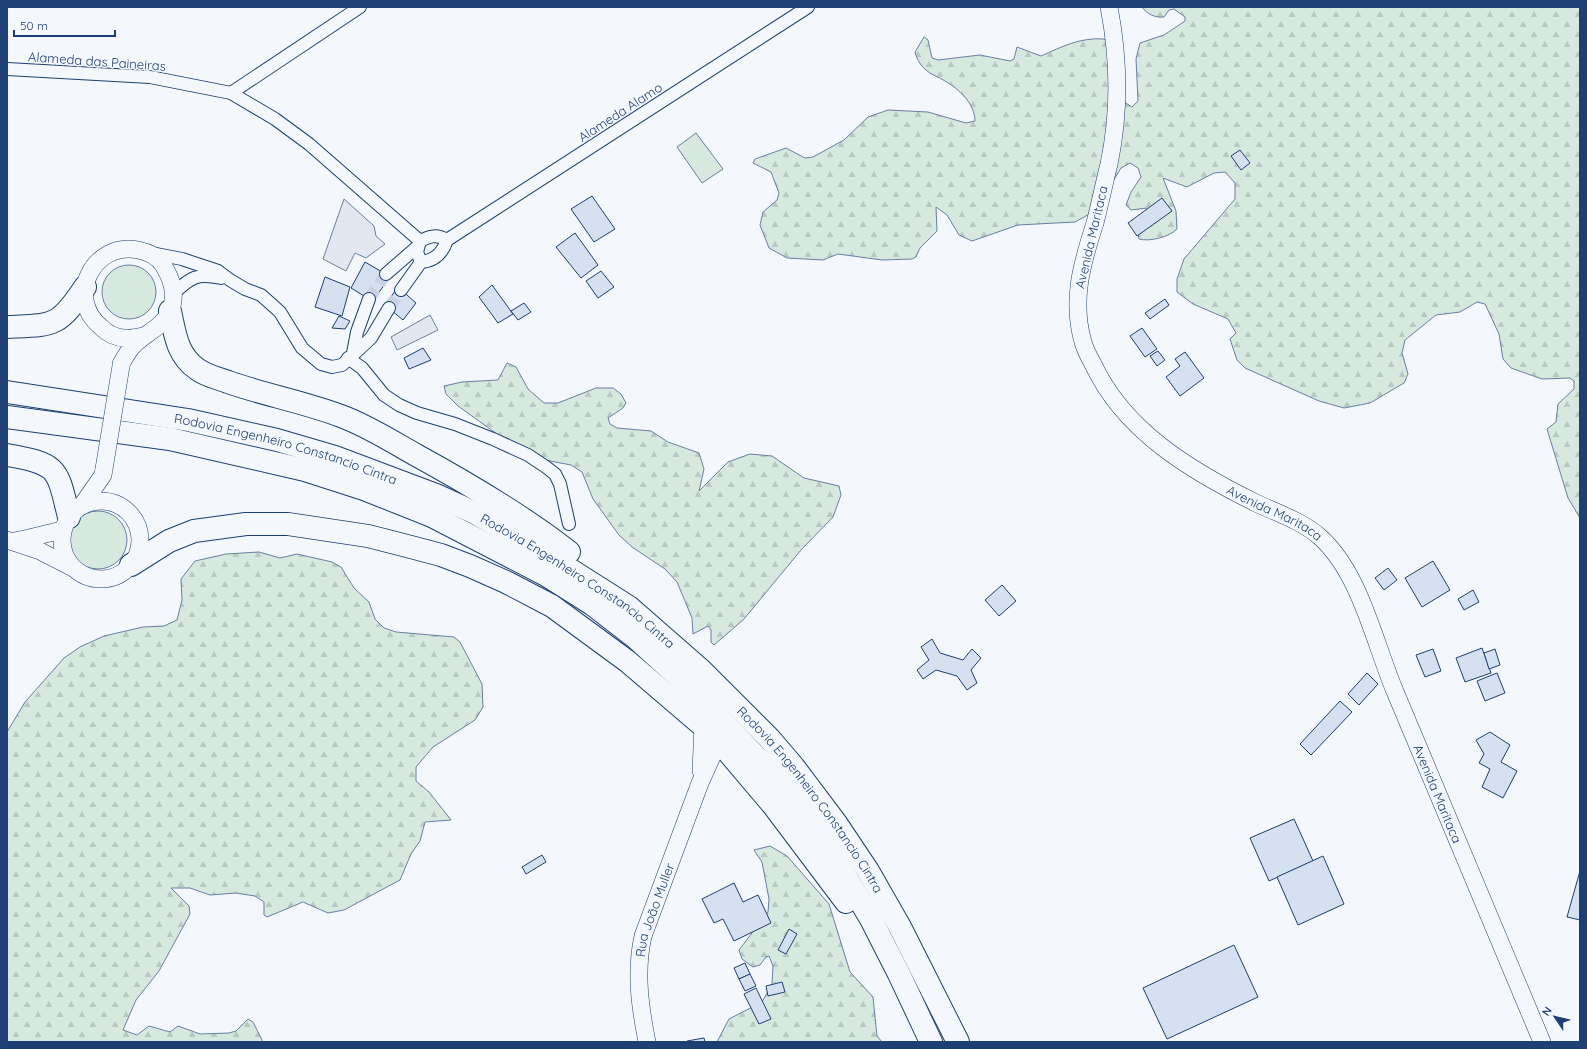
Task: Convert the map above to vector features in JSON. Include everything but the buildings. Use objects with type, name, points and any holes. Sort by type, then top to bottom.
[{"type":"highway","points":[[7,326],[43,325],[53,323],[64,316],[85,287]]},
{"type":"highway","points":[[172,302],[177,345],[182,354],[197,369],[208,375],[237,385],[305,403],[342,416],[382,435],[446,470],[540,531],[583,563],[629,606]]},
{"type":"highway","name":"Rodovia Engenheiro Constancio Cintra","points":[[7,392],[188,420],[276,440],[335,457],[436,495],[473,512],[530,544],[629,606],[701,670],[769,738],[793,766],[836,823],[868,871],[900,927],[958,1042]]},
{"type":"highway","name":"Rodovia Engenheiro Constancio Cintra","points":[[7,417],[170,439],[305,470],[364,489],[432,516],[546,575],[592,604],[636,638],[680,678],[770,771],[804,815],[842,870],[872,921],[931,1042]]},
{"type":"highway","points":[[7,455],[46,464],[57,474],[71,517]]},
{"type":"highway","points":[[131,565],[168,541],[194,531],[246,524],[288,524],[368,536],[414,548],[470,566],[506,582],[552,606],[627,661],[703,726],[723,746],[795,834],[840,893],[883,957],[899,974]]},
{"type":"street","points":[[231,93],[360,7]]},
{"type":"street","name":"Alameda Alamo","points":[[401,290],[422,262],[427,261],[440,253],[447,240],[808,7]]},
{"type":"street","name":"Avenida Maritaca","points":[[1109,7],[1117,69],[1116,111],[1110,160],[1096,220],[1084,254],[1078,284],[1077,314],[1083,344],[1101,382],[1123,412],[1143,432],[1168,452],[1223,486],[1297,522],[1320,537],[1340,560],[1358,592],[1386,671],[1542,1042]]},
{"type":"street","name":"Alameda das Paineiras","points":[[7,69],[150,76],[231,93],[275,119],[309,144],[402,227],[418,244]]},
{"type":"street","points":[[386,274],[418,244],[429,236],[437,236],[447,240]]},
{"type":"street","points":[[418,244],[418,257],[422,262]]},
{"type":"street","points":[[144,336],[125,338],[108,333],[94,322],[85,305],[85,287],[90,272],[100,259],[114,251],[130,248],[182,259],[218,271],[245,289],[261,295],[280,312],[302,348],[321,364],[332,367],[342,365],[371,338],[389,308]]},
{"type":"street","points":[[146,252],[160,261],[170,276],[172,302]]},
{"type":"street","points":[[74,569],[65,558],[61,544],[71,517],[103,472],[121,365],[131,347],[144,336],[160,326],[172,302],[191,279],[206,275],[230,280]]},
{"type":"street","points":[[351,355],[357,332],[369,299]]},
{"type":"street","points":[[108,333],[114,344],[121,365]]},
{"type":"street","points":[[351,355],[384,395],[399,405],[417,413],[455,424],[493,439],[528,454],[546,467],[555,474],[560,484],[570,524]]},
{"type":"street","points":[[9,541],[40,551],[88,577],[104,579],[119,575],[131,565],[138,550],[140,535],[134,519],[124,508],[103,472]]},
{"type":"street","points":[[9,541],[29,538],[71,517],[96,501],[110,501],[124,508]]},
{"type":"street","points":[[700,783],[703,726]]},
{"type":"street","points":[[700,783],[714,752],[723,746]]},
{"type":"street","name":"Rua João Muller","points":[[646,1042],[638,971],[642,942],[651,912],[700,783]]},
{"type":"green space","points":[[1142,7],[1580,7],[1580,518],[1568,498],[1547,429],[1556,422],[1558,404],[1574,389],[1574,381],[1570,378],[1542,379],[1511,368],[1503,359],[1499,334],[1485,304],[1477,302],[1460,312],[1436,315],[1405,340],[1402,353],[1408,374],[1404,383],[1370,403],[1344,408],[1319,401],[1245,368],[1237,360],[1230,339],[1236,333],[1228,319],[1193,304],[1177,292],[1177,279],[1184,259],[1235,199],[1235,183],[1225,172],[1214,173],[1187,187],[1163,178],[1176,211],[1177,229],[1174,232],[1164,236],[1148,240],[1139,239],[1138,234],[1153,211],[1147,208],[1131,210],[1126,205],[1131,192],[1141,177],[1138,168],[1130,163],[1121,168],[1095,211],[1075,222],[1018,225],[972,241],[959,235],[947,215],[936,207],[937,231],[920,248],[916,257],[912,259],[882,260],[838,254],[823,260],[787,258],[769,248],[760,225],[763,212],[777,200],[779,193],[771,172],[753,163],[755,159],[786,148],[805,158],[813,157],[844,140],[868,117],[888,110],[928,112],[966,123],[975,121],[969,103],[961,93],[950,84],[928,72],[919,62],[915,52],[924,37],[928,40],[932,58],[938,60],[980,55],[1010,61],[1014,59],[1017,47],[1041,56],[1079,41],[1104,39],[1114,50],[1124,102],[1132,107],[1138,101],[1136,59],[1140,43],[1164,35],[1185,21],[1185,17],[1174,9],[1169,10],[1164,17],[1157,17],[1146,12]]},
{"type":"green space","points":[[696,133],[723,169],[702,183],[677,147]]},
{"type":"green space","points":[[124,265],[134,265],[144,269],[152,277],[156,287],[156,297],[152,307],[144,315],[134,319],[124,319],[114,315],[106,307],[102,297],[102,287],[106,277],[114,269]]},
{"type":"green space","points":[[507,363],[516,367],[528,389],[544,403],[558,403],[596,388],[613,388],[621,394],[626,403],[623,408],[608,418],[610,424],[617,428],[651,431],[668,442],[699,453],[704,469],[699,491],[728,462],[750,454],[772,456],[804,478],[839,486],[841,495],[833,517],[801,550],[744,619],[714,645],[711,642],[711,630],[708,626],[693,634],[692,618],[677,582],[665,569],[632,547],[619,535],[593,499],[582,472],[571,465],[540,459],[515,447],[458,406],[446,394],[444,386],[462,382],[498,380]]},
{"type":"green space","points":[[98,511],[109,513],[122,524],[125,529],[127,540],[125,551],[114,564],[109,567],[98,569],[87,567],[74,556],[71,551],[69,540],[71,529],[82,516],[87,513]]},
{"type":"green space","points":[[259,552],[280,558],[297,554],[332,562],[341,567],[354,588],[369,602],[375,619],[384,628],[396,632],[454,637],[460,642],[482,684],[483,707],[475,720],[433,747],[416,767],[416,781],[429,792],[451,820],[425,822],[420,841],[411,854],[400,880],[344,910],[328,913],[303,902],[267,917],[264,915],[264,902],[255,896],[236,893],[210,895],[190,888],[171,888],[189,906],[190,914],[159,971],[136,1000],[123,1030],[137,1035],[149,1026],[170,1032],[178,1026],[200,1034],[229,1033],[236,1031],[248,1019],[253,1022],[263,1042],[7,1042],[7,732],[25,702],[64,658],[80,647],[104,636],[143,627],[164,626],[177,620],[182,600],[181,579],[195,561],[226,554]]},
{"type":"green space","points":[[770,846],[787,856],[829,904],[850,972],[873,997],[877,1036],[882,1042],[717,1042],[729,1019],[762,1002],[772,984],[773,966],[769,956],[766,957],[760,965],[753,967],[742,959],[739,950],[768,912],[769,899],[762,862],[754,850]]},
{"type":"shaded area","points":[[344,199],[374,226],[376,236],[385,244],[366,258],[355,253],[346,271],[323,259]]},
{"type":"shaded area","points":[[430,315],[438,330],[397,350],[391,337]]},
{"type":"tunnel","points":[[369,299],[386,274]]},
{"type":"tunnel","points":[[389,308],[401,290]]}]
